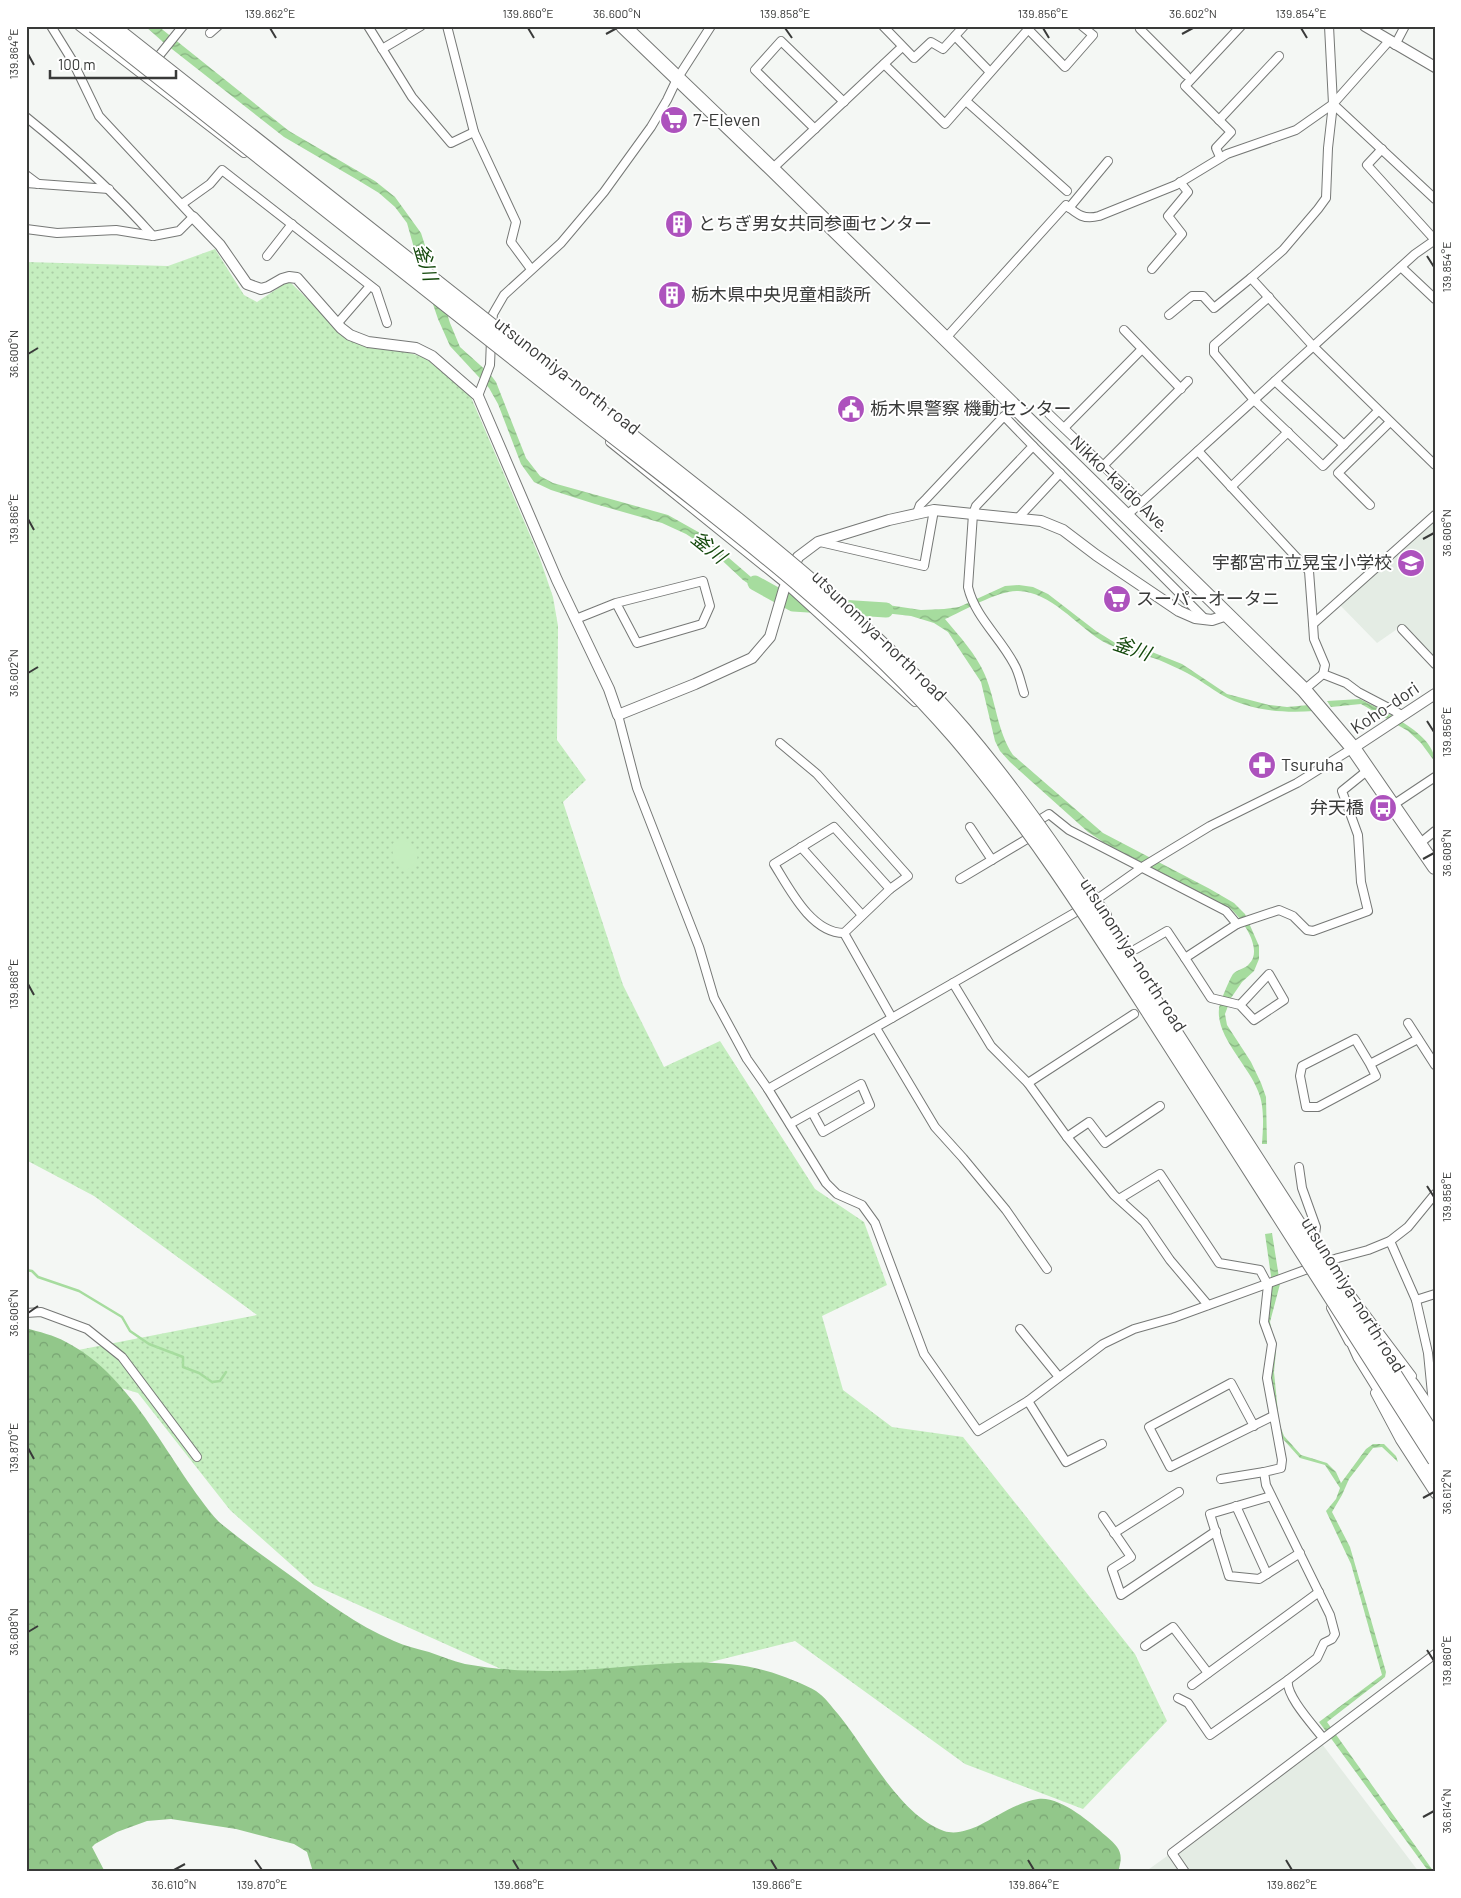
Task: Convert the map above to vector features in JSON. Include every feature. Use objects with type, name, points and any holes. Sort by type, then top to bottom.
[{"type":"highway","name":"utsunomiya-north road","points":[[94,26],[731,529],[853,632],[904,682],[985,774],[1055,869],[1435,1460]]},
{"type":"highway","name":"utsunomiya-north road","points":[[112,26],[745,526],[845,611],[911,673],[962,729],[1000,775],[1065,863],[1435,1438]]},
{"type":"highway","name":"Nikko-kaido Ave.","points":[[623,26],[772,169],[1304,690],[1353,748],[1435,867]]},
{"type":"highway","points":[[1339,1310],[1360,1356],[1435,1477]]},
{"type":"highway","points":[[1377,1347],[1412,1384],[1435,1419]]},
{"type":"street","points":[[50,26],[72,60],[99,116],[220,246],[247,284],[261,289],[289,277],[297,278],[337,324],[350,335],[359,339],[416,348],[432,356],[480,392],[557,580],[609,689],[618,715],[637,788],[699,947],[714,998],[747,1059],[768,1089],[826,1183],[837,1194],[862,1205],[875,1223],[924,1354],[978,1431],[1028,1401],[1103,1344],[1134,1329],[1173,1318],[1390,1241],[1408,1227],[1435,1194]]},
{"type":"street","points":[[79,26],[491,347],[785,586],[926,712],[999,800],[1078,912],[1308,1270],[1333,1311],[1400,1440],[1435,1494]]},
{"type":"street","points":[[120,26],[796,562],[913,668],[990,752],[1041,819],[1097,899],[1328,1262],[1434,1405]]},
{"type":"street","points":[[158,57],[183,26]]},
{"type":"street","points":[[210,33],[218,26]]},
{"type":"street","points":[[368,26],[412,97],[451,143],[474,132]]},
{"type":"street","points":[[382,49],[421,26]]},
{"type":"street","points":[[447,26],[474,132],[516,222],[511,242],[532,269]]},
{"type":"street","points":[[480,392],[490,365],[493,314],[504,294],[561,243],[604,192],[651,127],[668,100],[677,79],[711,26]]},
{"type":"street","points":[[883,26],[914,58],[931,42],[944,49],[964,26]]},
{"type":"street","points":[[884,64],[945,124],[1030,28],[1066,67],[1093,35],[1082,26]]},
{"type":"street","points":[[1142,26],[1140,28],[1186,75]]},
{"type":"street","points":[[1220,157],[1216,148],[1231,132],[1186,86],[1242,26]]},
{"type":"street","points":[[1169,315],[1192,296],[1203,296],[1214,308],[1283,250],[1326,198],[1328,148],[1333,104],[1329,26]]},
{"type":"street","points":[[1365,26],[1435,68]]},
{"type":"street","points":[[945,339],[1066,206],[1078,214],[1090,218],[1180,182],[1220,157],[1296,130],[1333,104],[1392,43],[1405,26]]},
{"type":"street","points":[[955,36],[990,72]]},
{"type":"street","points":[[815,128],[755,70],[781,41],[844,102]]},
{"type":"street","points":[[772,169],[902,47]]},
{"type":"street","points":[[1219,120],[1279,56]]},
{"type":"street","points":[[966,101],[1067,191]]},
{"type":"street","points":[[1333,104],[1435,199]]},
{"type":"street","points":[[26,117],[80,161],[153,236]]},
{"type":"street","points":[[1126,516],[1415,254],[1435,240],[1367,165],[1382,149]]},
{"type":"street","points":[[1069,208],[1108,162]]},
{"type":"street","points":[[182,204],[210,184],[222,170],[376,290],[387,323]]},
{"type":"street","points":[[26,175],[38,184]]},
{"type":"street","points":[[1152,269],[1182,234],[1168,216],[1188,192],[1180,182]]},
{"type":"street","points":[[26,183],[109,189]]},
{"type":"street","points":[[26,228],[57,233],[116,230],[153,236],[179,231],[193,217]]},
{"type":"street","points":[[267,256],[292,224]]},
{"type":"street","points":[[1401,267],[1435,299]]},
{"type":"street","points":[[1251,278],[1313,346],[1435,465]]},
{"type":"street","points":[[337,324],[370,286]]},
{"type":"street","points":[[1269,297],[1214,345],[1214,354],[1254,400],[1323,466],[1378,410]]},
{"type":"street","points":[[1124,330],[1181,389]]},
{"type":"street","points":[[1064,428],[1142,349]]},
{"type":"street","points":[[1275,381],[1344,445]]},
{"type":"street","points":[[1104,466],[1188,382]]},
{"type":"street","points":[[1049,414],[1141,502]]},
{"type":"street","points":[[917,513],[920,505],[1004,416],[1205,619]]},
{"type":"street","points":[[1370,504],[1338,473],[1390,422]]},
{"type":"street","points":[[1231,487],[1288,432]]},
{"type":"street","points":[[1024,693],[1015,664],[977,611],[970,597],[968,587],[973,514],[976,506],[1033,446]]},
{"type":"street","points":[[1198,451],[1309,571],[1314,640],[1324,665],[1323,674],[1304,690]]},
{"type":"street","points":[[1019,517],[1060,473]]},
{"type":"street","points":[[818,542],[924,566],[934,510]]},
{"type":"street","points":[[618,715],[696,684],[752,658],[770,637],[785,586],[798,556],[818,542],[917,513],[934,510],[1019,517],[1040,521],[1063,530],[1156,596],[1179,610],[1195,618],[1212,620],[1227,615]]},
{"type":"street","points":[[1313,624],[1435,515]]},
{"type":"street","points":[[576,619],[616,603],[703,581],[710,606],[702,624],[637,643],[616,603]]},
{"type":"street","points":[[1402,629],[1435,664]]},
{"type":"street","points":[[1323,674],[1346,683],[1397,719]]},
{"type":"street","name":"Koho-dori","points":[[1353,748],[1435,694]]},
{"type":"street","points":[[780,743],[817,774],[908,876],[890,889],[844,933],[834,933],[810,917],[774,864],[834,827],[890,889]]},
{"type":"street","points":[[768,1089],[876,1028],[952,982],[1078,912],[1141,868],[1210,826],[1297,783],[1353,748]]},
{"type":"street","points":[[1185,958],[1237,924],[1279,910],[1293,916],[1307,930],[1313,931],[1368,911],[1361,882],[1358,835],[1342,791],[1368,770]]},
{"type":"street","points":[[1393,805],[1435,777]]},
{"type":"street","points":[[1041,819],[1049,814],[1069,830],[1226,911],[1237,924]]},
{"type":"street","points":[[970,827],[992,860]]},
{"type":"street","points":[[1419,844],[1435,831]]},
{"type":"street","points":[[960,879],[1026,839]]},
{"type":"street","points":[[801,847],[862,915]]},
{"type":"street","points":[[1136,949],[1168,931],[1211,998],[1240,1005],[1254,1020],[1284,1000],[1269,974],[1240,1005]]},
{"type":"street","points":[[844,933],[892,1018]]},
{"type":"street","points":[[952,982],[990,1046],[1028,1083],[1067,1137],[1118,1199],[1144,1222],[1170,1260],[1208,1305]]},
{"type":"street","points":[[1028,1083],[1134,1014]]},
{"type":"street","points":[[1408,1023],[1435,1065]]},
{"type":"street","points":[[876,1028],[935,1127],[964,1158],[1006,1210],[1047,1268]]},
{"type":"street","points":[[1355,1039],[1370,1064],[1376,1076],[1318,1107],[1306,1107],[1300,1076],[1302,1066],[1355,1039]]},
{"type":"street","points":[[1370,1064],[1418,1039]]},
{"type":"street","points":[[790,1124],[861,1084],[870,1105],[823,1132],[812,1112]]},
{"type":"street","points":[[1067,1137],[1089,1122],[1105,1143],[1160,1106]]},
{"type":"street","points":[[1299,1167],[1302,1188],[1316,1227],[1314,1240]]},
{"type":"street","points":[[1118,1199],[1160,1174],[1219,1263],[1260,1270],[1268,1285],[1264,1322],[1272,1344],[1267,1378],[1282,1460],[1281,1468],[1221,1479]]},
{"type":"street","points":[[1390,1241],[1416,1300],[1431,1351],[1434,1405]]},
{"type":"street","points":[[1416,1300],[1435,1294]]},
{"type":"street","points":[[26,1313],[41,1312],[86,1330],[122,1357],[197,1457]]},
{"type":"street","points":[[1020,1329],[1059,1377]]},
{"type":"street","points":[[1254,1426],[1231,1383],[1149,1427],[1170,1467],[1254,1426],[1273,1416]]},
{"type":"street","points":[[1028,1401],[1066,1462],[1102,1444]]},
{"type":"street","points":[[1178,1698],[1188,1703],[1210,1735],[1317,1658],[1324,1643],[1332,1639],[1335,1634],[1330,1615],[1266,1485],[1264,1472]]},
{"type":"street","points":[[1114,1533],[1178,1492]]},
{"type":"street","points":[[1271,1496],[1210,1514],[1229,1576],[1259,1579],[1300,1553]]},
{"type":"street","points":[[1236,1506],[1267,1574]]},
{"type":"street","points":[[1103,1516],[1130,1557],[1112,1569],[1121,1594],[1216,1531]]},
{"type":"street","points":[[1192,1685],[1319,1592]]},
{"type":"street","points":[[1145,1646],[1173,1627],[1208,1674]]},
{"type":"street","points":[[1185,1872],[1172,1853],[1435,1654]]},
{"type":"street","points":[[1288,1680],[1287,1686],[1298,1705],[1323,1738]]},
{"type":"shaded area","points":[[215,249],[244,295],[257,302],[289,281],[343,334],[361,345],[387,347],[424,357],[470,395],[539,556],[553,597],[558,626],[557,740],[586,780],[563,802],[623,985],[664,1067],[720,1041],[815,1189],[864,1222],[887,1285],[822,1316],[843,1390],[892,1427],[963,1437],[1135,1654],[1167,1721],[1083,1809],[965,1764],[795,1641],[566,1698],[314,1585],[230,1510],[138,1393],[27,1360],[257,1315],[94,1196],[26,1160],[26,262],[168,266]]},
{"type":"shaded area","name":"宇都宮市立晃宝小学校","points":[[1435,520],[1435,660],[1403,625],[1377,643],[1340,605]]},
{"type":"shaded area","points":[[401,839],[412,845],[417,853],[417,861],[407,870],[402,869],[396,864],[393,856],[393,843]]},
{"type":"shaded area","points":[[1322,1744],[1419,1872],[1145,1872]]},
{"type":"green space","points":[[26,1328],[66,1342],[90,1357],[112,1377],[150,1424],[201,1500],[219,1522],[328,1603],[380,1635],[460,1663],[494,1668],[566,1671],[657,1664],[708,1663],[758,1669],[782,1676],[812,1689],[825,1699],[849,1728],[898,1796],[928,1823],[944,1831],[962,1831],[980,1825],[1031,1800],[1047,1799],[1074,1811],[1115,1844],[1121,1855],[1118,1872],[313,1872],[307,1852],[294,1844],[236,1829],[171,1819],[147,1821],[117,1832],[95,1844],[92,1847],[105,1872],[26,1872]]},
{"type":"water","points":[[145,26],[158,26],[289,131],[375,181],[395,197],[421,233],[450,323],[460,347],[490,374],[496,382],[526,458],[540,476],[553,483],[668,515],[700,533],[751,577],[772,591],[769,598],[743,580],[712,551],[686,534],[662,523],[551,490],[534,482],[521,464],[498,404],[489,388],[450,346],[438,319],[407,223],[395,207],[379,193],[284,137]]},
{"type":"water","points":[[1005,586],[1033,587],[1048,594],[1096,631],[1117,644],[1152,652],[1182,664],[1227,694],[1269,705],[1287,707],[1309,705],[1314,711],[1290,712],[1244,705],[1222,695],[1173,666],[1102,641],[1063,610],[1030,593],[1018,591],[1001,594],[945,619],[977,660],[985,675],[1003,736],[1013,755],[1103,833],[1210,889],[1234,903],[1245,914],[1259,946],[1259,959],[1254,971],[1242,982],[1231,998],[1225,1014],[1227,1025],[1251,1062],[1266,1097],[1267,1144],[1262,1144],[1263,1111],[1258,1091],[1254,1081],[1228,1041],[1219,1020],[1219,1006],[1233,974],[1247,966],[1253,958],[1254,950],[1250,934],[1240,919],[1230,908],[1106,844],[1088,832],[1010,762],[1000,751],[995,741],[981,682],[948,632],[934,623],[911,616],[867,611],[868,602],[921,610],[959,607]]},
{"type":"water","points":[[1360,699],[1417,732],[1433,751],[1435,762],[1421,743],[1408,731],[1361,704],[1331,707],[1327,701]]},
{"type":"water","points":[[1272,1233],[1280,1284],[1270,1322],[1276,1351],[1274,1372],[1279,1423],[1284,1436],[1301,1455],[1327,1463],[1336,1472],[1341,1483],[1366,1449],[1373,1444],[1384,1444],[1396,1456],[1398,1462],[1382,1447],[1373,1448],[1349,1479],[1332,1512],[1350,1547],[1386,1672],[1385,1677],[1327,1722],[1434,1872],[1429,1872],[1319,1722],[1382,1675],[1351,1564],[1326,1511],[1336,1499],[1340,1488],[1325,1465],[1300,1458],[1282,1438],[1277,1426],[1269,1377],[1268,1323],[1271,1276],[1265,1234]]},
{"type":"waterway","name":"釜川","points":[[755,583],[793,604],[886,610]]},
{"type":"waterway","points":[[26,1270],[32,1271],[38,1277],[79,1291],[122,1317],[130,1331],[149,1344],[183,1357],[183,1367],[199,1373],[212,1382],[220,1381],[226,1372]]},
{"type":"place","name":"7-Eleven","points":[[674,120]]},
{"type":"place","name":"とちぎ男女共同参画センター","points":[[679,224]]},
{"type":"place","name":"栃木県中央児童相談所","points":[[672,295]]},
{"type":"place","name":"栃木県警察 機動センター","points":[[851,409]]},
{"type":"place","name":"宇都宮市立晃宝小学校","points":[[1411,563]]},
{"type":"place","name":"スーパーオータニ","points":[[1117,599]]},
{"type":"place","name":"Tsuruha","points":[[1262,765]]},
{"type":"place","name":"弁天橋","points":[[1383,808]]}]
